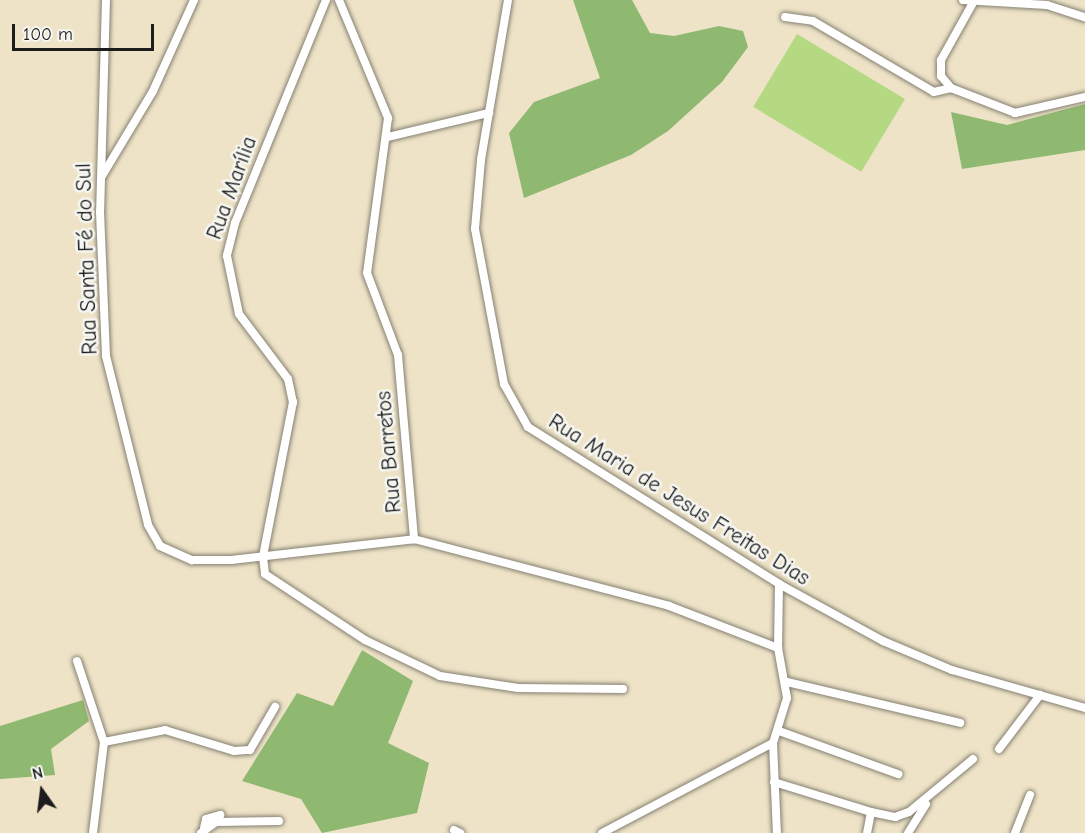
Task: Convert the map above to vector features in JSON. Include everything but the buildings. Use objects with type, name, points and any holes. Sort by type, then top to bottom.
[{"type":"street","name":"Rua Santa Fé do Sul","points":[[106,0],[102,176],[106,356],[154,539],[174,555],[192,560],[263,557],[414,539]]},
{"type":"street","points":[[102,176],[153,91],[194,0]]},
{"type":"street","name":"Rua Marília","points":[[263,557],[293,402],[288,379],[239,314],[228,256],[235,223],[326,0]]},
{"type":"street","name":"Rua Barretos","points":[[339,0],[386,107],[388,137],[367,273],[398,355],[414,539],[669,606],[778,648]]},
{"type":"street","name":"Rua Maria de Jesus Freitas Dias","points":[[508,0],[489,113],[475,229],[493,340],[514,407],[548,444],[779,584],[912,655],[1085,708]]},
{"type":"street","points":[[963,0],[1047,5],[1085,17]]},
{"type":"street","points":[[974,1],[942,60],[941,75],[951,88],[1015,113],[1085,97]]},
{"type":"street","points":[[785,17],[813,21],[934,92],[951,88]]},
{"type":"street","points":[[388,137],[489,113]]},
{"type":"street","points":[[263,557],[272,582],[365,640],[440,676],[518,688],[623,689]]},
{"type":"street","points":[[777,833],[773,743],[779,731],[787,682],[778,648],[779,584]]},
{"type":"street","points":[[77,661],[104,742],[93,833]]},
{"type":"street","points":[[787,682],[960,723]]},
{"type":"street","points":[[999,749],[1040,695]]},
{"type":"street","points":[[104,742],[148,730],[179,730],[243,752],[259,741],[275,707]]},
{"type":"street","points":[[779,731],[898,774]]},
{"type":"street","points":[[602,833],[773,743]]},
{"type":"street","points":[[908,833],[926,803],[973,759]]},
{"type":"street","points":[[774,782],[895,818],[926,803]]},
{"type":"street","points":[[1015,833],[1030,795]]},
{"type":"street","points":[[867,833],[871,812]]},
{"type":"street","points":[[202,831],[206,819],[220,815]]},
{"type":"street","points":[[202,831],[233,820],[279,821]]},
{"type":"street","points":[[620,823],[625,833]]},
{"type":"green space","points":[[573,0],[632,0],[650,33],[674,36],[719,26],[743,31],[748,47],[722,82],[668,131],[631,155],[524,198],[509,133],[534,102],[600,78]]},
{"type":"green space","points":[[797,34],[905,99],[861,172],[753,107]]},
{"type":"green space","points":[[1085,104],[1085,150],[962,169],[951,112],[1007,125]]},
{"type":"green space","points":[[362,650],[413,681],[388,743],[429,763],[417,813],[322,833],[301,799],[242,781],[297,693],[333,706]]},
{"type":"green space","points":[[83,700],[89,721],[51,749],[55,775],[0,779],[0,726]]}]
